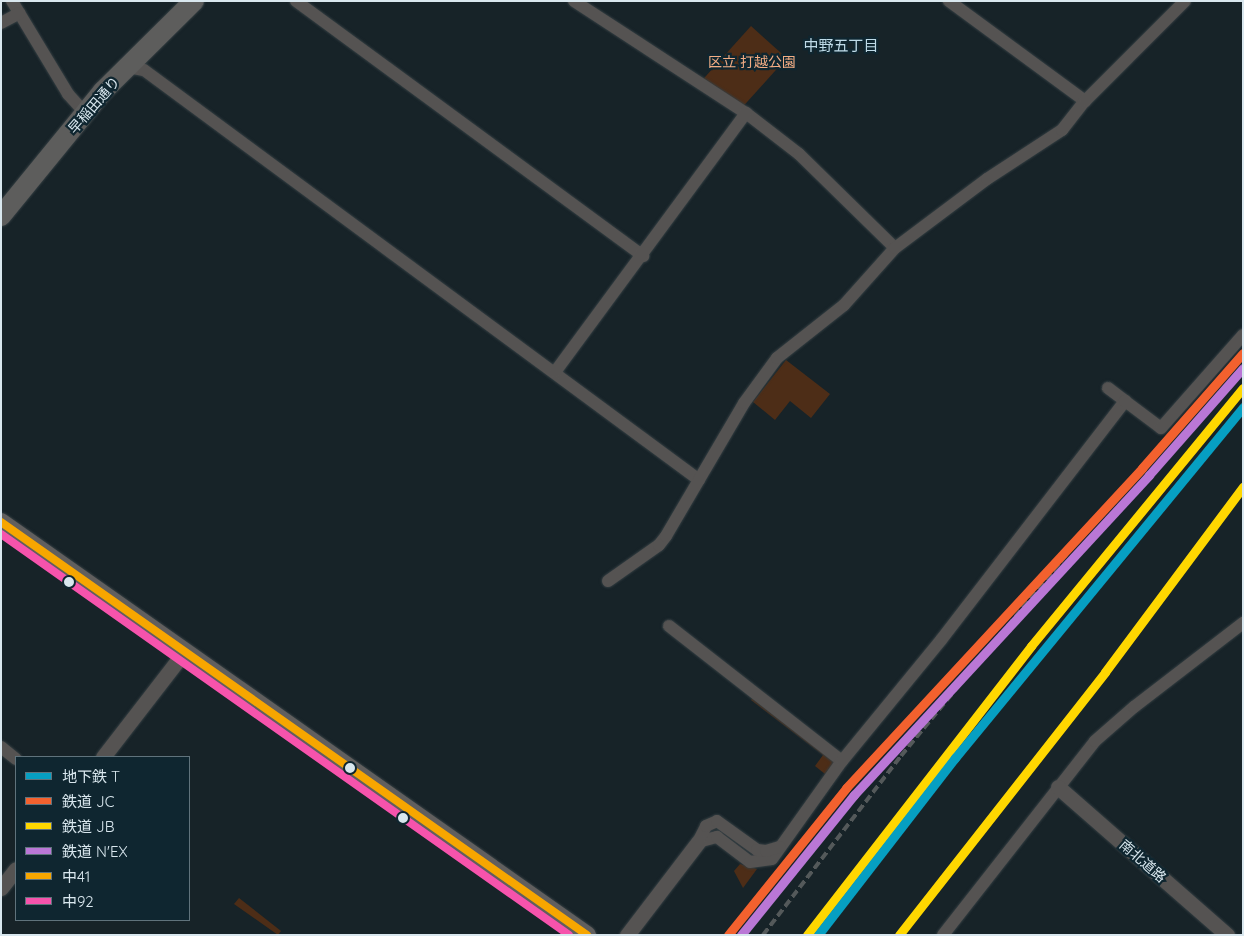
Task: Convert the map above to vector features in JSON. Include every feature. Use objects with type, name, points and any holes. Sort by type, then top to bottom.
[{"type":"main road","name":"早稲田通り","points":[[1,216],[85,113],[194,1]]},
{"type":"main road","points":[[1,522],[587,935]]},
{"type":"street","points":[[12,1],[68,94],[85,113]]},
{"type":"street","points":[[296,1],[643,256]]},
{"type":"street","points":[[574,1],[746,113],[800,154],[895,248]]},
{"type":"street","points":[[949,1],[1086,101]]},
{"type":"street","points":[[608,581],[659,545],[744,403],[777,358],[844,305],[895,248],[987,178],[1062,130],[1086,101],[1185,1]]},
{"type":"street","points":[[1,23],[20,13]]},
{"type":"street","points":[[128,67],[144,70],[699,480]]},
{"type":"street","points":[[555,372],[643,256],[746,113]]},
{"type":"street","points":[[1108,388],[1161,428],[1243,334]]},
{"type":"street","points":[[627,935],[698,842],[717,837],[745,859],[755,862],[772,859],[842,761],[941,640],[1125,401]]},
{"type":"street","points":[[943,935],[1058,787],[1103,734],[1243,623]]},
{"type":"street","points":[[669,626],[842,761]]},
{"type":"street","points":[[104,756],[185,651]]},
{"type":"street","points":[[1,747],[15,758]]},
{"type":"street","name":"南北道路","points":[[1058,787],[1227,935]]},
{"type":"street","points":[[1,888],[15,870]]},
{"type":"green space","name":"区立 打越公園","points":[[751,26],[787,58],[738,112],[703,80]]},
{"type":"green space","points":[[786,360],[830,394],[811,418],[790,401],[775,420],[753,402]]},
{"type":"green space","points":[[753,697],[833,758],[834,763],[825,774],[815,766],[823,755],[751,700]]},
{"type":"green space","points":[[740,864],[757,869],[743,888],[734,871]]},
{"type":"green space","points":[[239,898],[281,931],[278,935],[234,904]]},
{"type":"railway","points":[[763,935],[901,756],[1110,502]]},
{"type":"metro line","name":"T","points":[[818,935],[955,758],[1243,407]]},
{"type":"rail line","name":"JC","points":[[728,935],[846,788],[1142,468],[1243,353]]},
{"type":"rail line","name":"N'EX","points":[[741,935],[854,795],[1149,475],[1243,368]]},
{"type":"rail line","name":"JB","points":[[807,935],[1031,646],[1243,388]]},
{"type":"rail line","name":"JB","points":[[899,935],[1105,672],[1243,487]]},
{"type":"transit line","name":"中41","points":[[1,522],[587,935]]},
{"type":"transit line","name":"中92","points":[[1,534],[569,935]]},
{"type":"district","name":"中野五丁目","points":[[841,46]]}]
